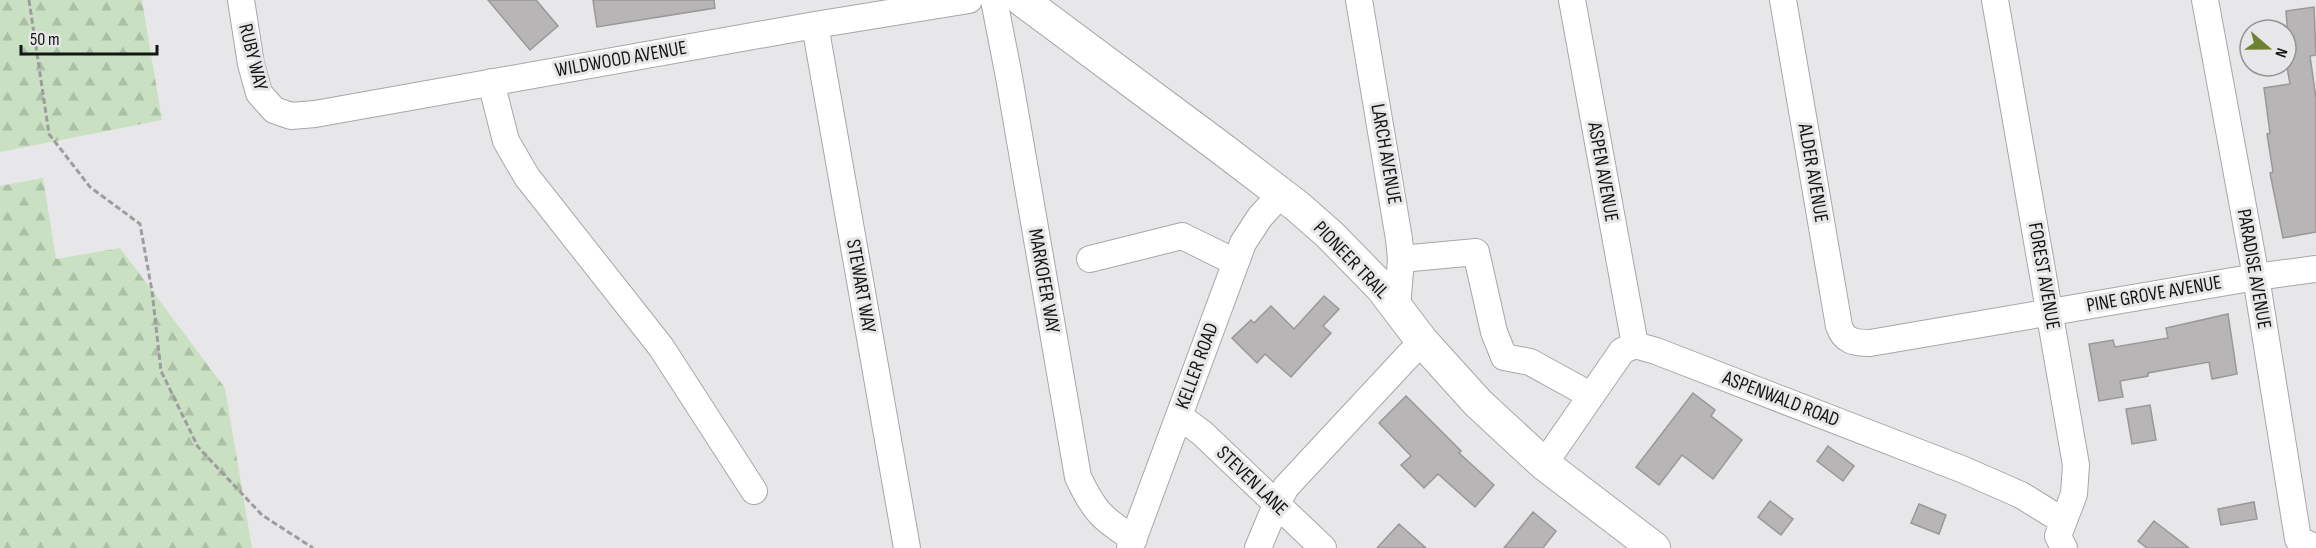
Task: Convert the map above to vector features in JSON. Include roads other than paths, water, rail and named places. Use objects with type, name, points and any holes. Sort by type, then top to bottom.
[{"type":"main road","name":"PIONEER TRAIL","points":[[1022,0],[1281,194],[1329,234],[1361,265],[1422,341],[1478,403],[1544,464],[1654,548]]},
{"type":"street","name":"RUBY WAY","points":[[241,0],[251,64],[259,93],[274,110]]},
{"type":"street","name":"WILDWOOD AVENUE","points":[[274,110],[291,116],[315,114],[815,25],[969,0]]},
{"type":"street","name":"MARKOFER WAY","points":[[994,0],[1078,477],[1091,506],[1132,544]]},
{"type":"street","name":"LARCH AVENUE","points":[[1359,0],[1396,214],[1401,259],[1397,308]]},
{"type":"street","name":"ASPEN AVENUE","points":[[1572,0],[1635,345]]},
{"type":"street","name":"ALDER AVENUE","points":[[1784,0],[1839,326],[1842,335],[1850,341]]},
{"type":"street","name":"FOREST AVENUE","points":[[1995,0],[2076,465],[2074,494],[2058,536],[2064,548]]},
{"type":"street","name":"PARADISE AVENUE","points":[[2205,0],[2307,544]]},
{"type":"street","name":"STEWART WAY","points":[[815,25],[907,548]]},
{"type":"street","points":[[491,82],[506,141],[527,177],[661,347],[754,491]]},
{"type":"street","name":"KELLER ROAD","points":[[1132,544],[1243,243],[1281,194]]},
{"type":"street","points":[[1090,259],[1182,236],[1235,262]]},
{"type":"street","points":[[1401,259],[1476,252],[1494,332],[1504,357],[1530,362],[1590,395]]},
{"type":"street","name":"PINE GROVE AVENUE","points":[[1850,341],[1870,343],[2316,268]]},
{"type":"street","points":[[1258,548],[1276,505],[1287,487],[1422,341]]},
{"type":"street","points":[[1544,464],[1622,351],[1635,345]]},
{"type":"street","name":"ASPENWALD ROAD","points":[[1635,345],[1656,351],[1964,470],[2021,495],[2063,521]]},
{"type":"street","name":"STEVEN LANE","points":[[1179,416],[1202,433],[1323,548]]}]
